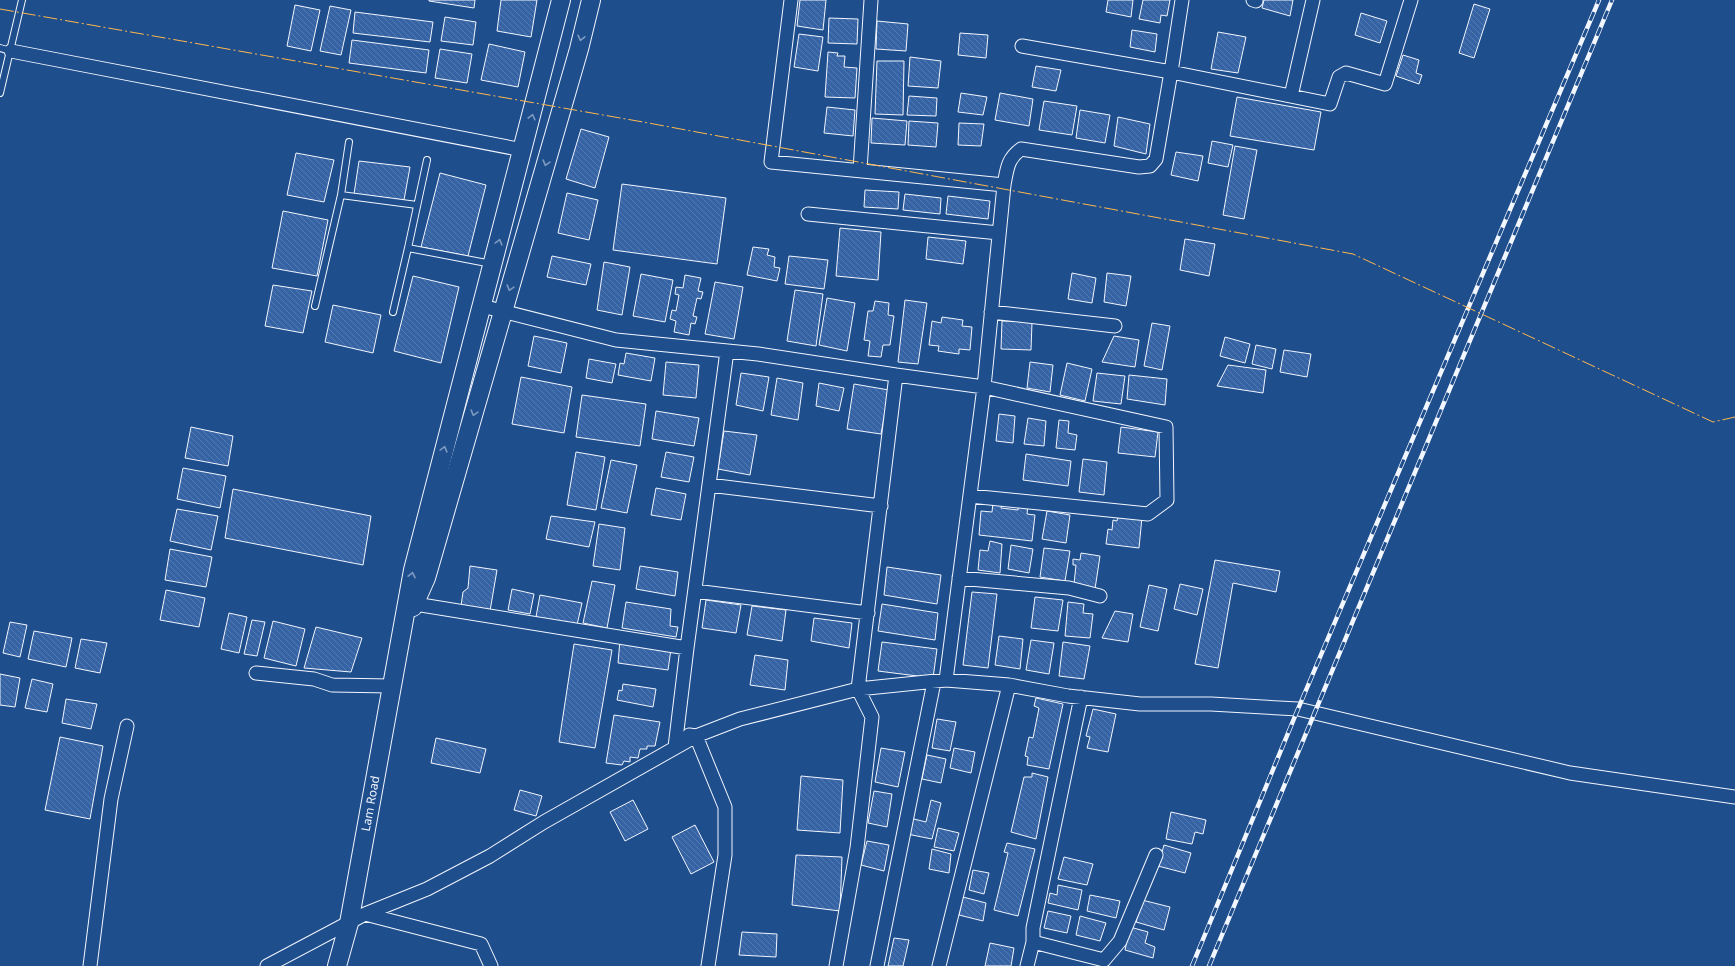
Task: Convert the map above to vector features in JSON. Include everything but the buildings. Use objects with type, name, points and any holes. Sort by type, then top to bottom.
[{"type":"main road","points":[[399,641],[413,570],[561,0]]},
{"type":"main road","points":[[399,641],[426,578],[579,48],[591,0]]},
{"type":"main road","name":"Lam Road","points":[[337,966],[357,918],[399,641]]},
{"type":"street","points":[[790,0],[771,162],[1004,185]]},
{"type":"street","points":[[860,170],[871,0]]},
{"type":"street","points":[[877,966],[940,681],[959,578],[984,386],[1004,185],[1008,164],[1013,155],[1021,149],[1139,167],[1150,166],[1156,159],[1182,0]]},
{"type":"street","points":[[1290,96],[1313,0]]},
{"type":"street","points":[[1022,46],[1171,72],[1330,104],[1339,77],[1346,73],[1384,84],[1411,0]]},
{"type":"street","points":[[6,49],[523,150]]},
{"type":"street","points":[[808,214],[1000,233]]},
{"type":"street","points":[[482,306],[503,310],[616,340],[758,354],[896,375],[984,386],[1166,427],[1167,500],[1148,514],[970,496]]},
{"type":"street","points":[[991,312],[1115,326]]},
{"type":"street","points":[[676,747],[686,648],[727,351]]},
{"type":"street","points":[[836,966],[857,848],[872,717],[858,689],[896,375]]},
{"type":"street","points":[[709,485],[880,506]]},
{"type":"street","points":[[959,578],[1069,588],[1100,596]]},
{"type":"street","points":[[694,591],[868,613]]},
{"type":"street","points":[[415,604],[686,648]]},
{"type":"street","points":[[256,673],[314,680],[332,686],[391,686]]},
{"type":"street","points":[[267,966],[357,918],[428,889],[490,856],[544,822],[696,736],[740,719],[858,689],[940,681],[1009,685],[1080,697],[1140,704],[1211,704],[1298,709],[1570,773],[1735,797]]},
{"type":"street","points":[[939,966],[1009,685]]},
{"type":"street","points":[[1028,966],[1033,942],[1033,928],[1080,697]]},
{"type":"street","points":[[90,966],[111,799],[128,726]]},
{"type":"street","points":[[677,733],[696,736]]},
{"type":"street","points":[[696,736],[725,807],[725,855],[708,966]]},
{"type":"street","points":[[1033,942],[1104,960],[1120,942],[1156,855]]},
{"type":"street","points":[[357,918],[481,944],[491,966]]},
{"type":"lane","points":[[0,93],[6,49],[22,0]]},
{"type":"lane","points":[[315,306],[341,195],[349,142]]},
{"type":"lane","points":[[393,312],[426,160]]},
{"type":"lane","points":[[341,195],[417,205]]},
{"type":"lane","points":[[408,248],[493,265]]},
{"type":"railway","points":[[1192,966],[1298,709],[1599,0]]},
{"type":"railway","points":[[1209,966],[1612,0]]},
{"type":"power","points":[[0,9],[643,122],[1353,254],[1713,422],[1735,417]]}]
